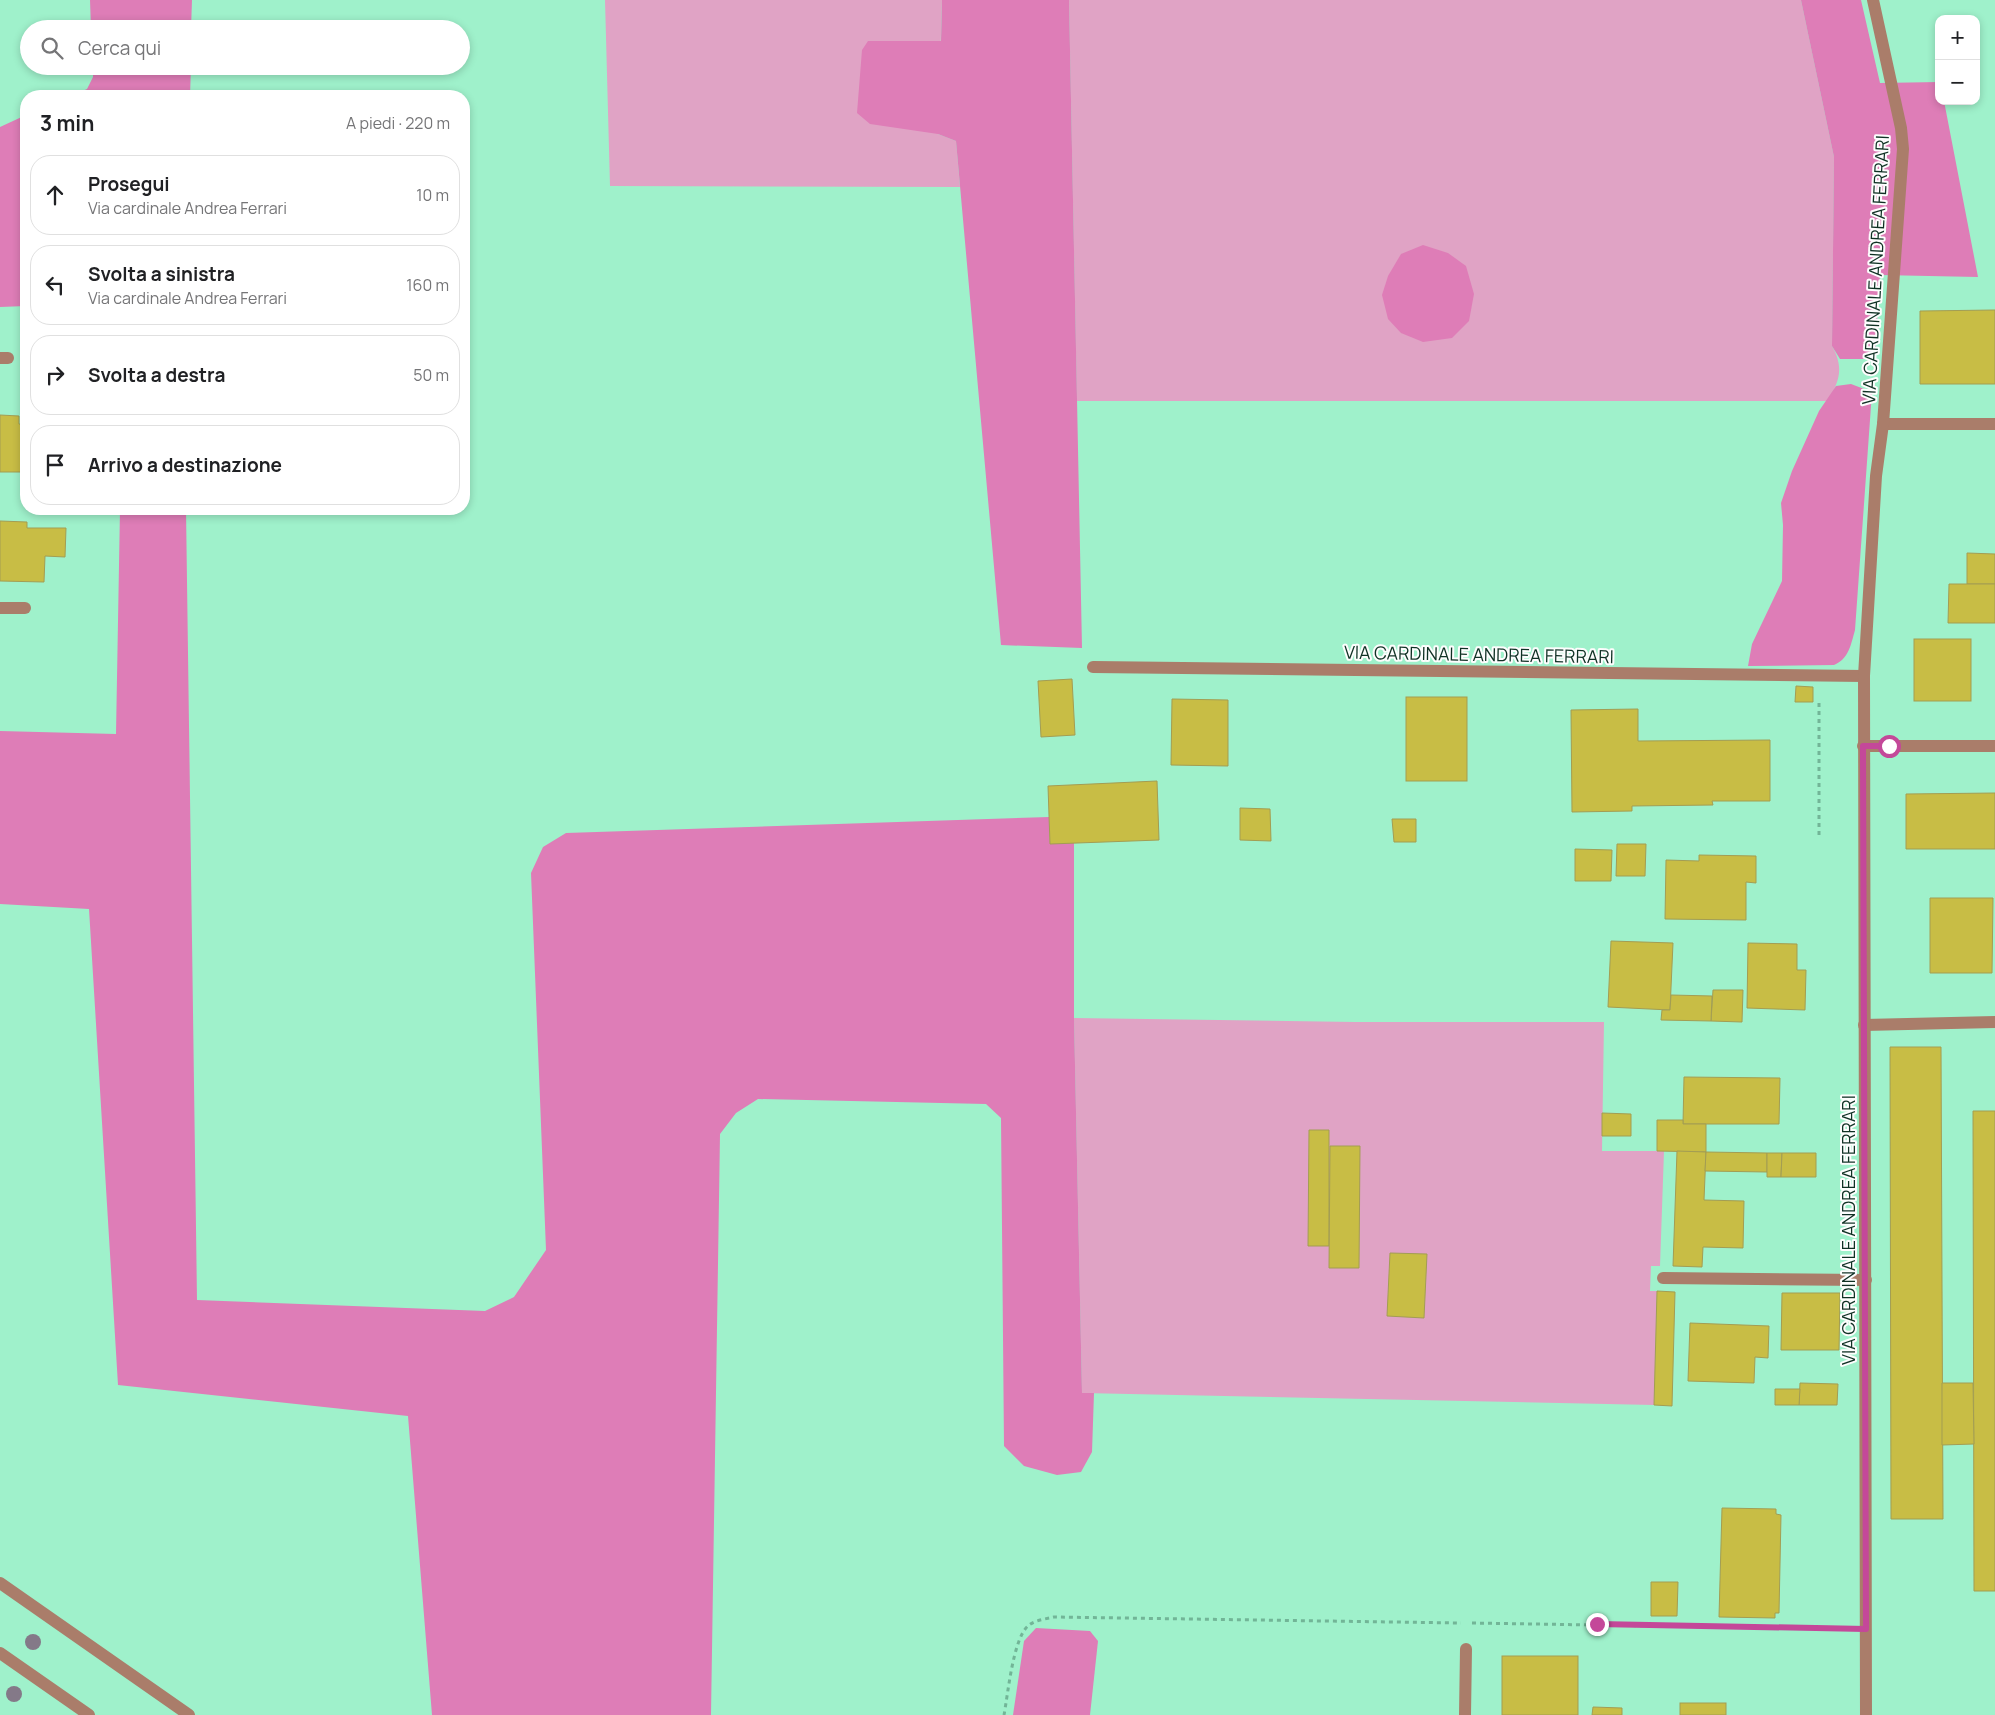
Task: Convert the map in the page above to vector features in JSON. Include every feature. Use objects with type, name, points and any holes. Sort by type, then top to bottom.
[{"type":"street","name":"VIA CARDINALE ANDREA FERRARI","points":[[1866,1715],[1864,676],[1876,476],[1883,424],[1902,144],[1901,128],[1873,0]]},
{"type":"street","name":"VIA CARDINALE ANDREA FERRARI","points":[[1883,424],[1995,424]]},
{"type":"street","points":[[0,608],[25,608]]},
{"type":"street","name":"VIA CARDINALE ANDREA FERRARI","points":[[1093,667],[1864,676]]},
{"type":"street","points":[[1863,746],[1995,746]]},
{"type":"street","points":[[1864,1024],[1995,1022]]},
{"type":"street","points":[[1663,1278],[1866,1280]]},
{"type":"street","points":[[0,1583],[189,1715]]},
{"type":"street","points":[[1465,1715],[1466,1648]]},
{"type":"street","points":[[0,1653],[89,1715]]},
{"type":"path","points":[[1819,700],[1819,835]]},
{"type":"path","points":[[1004,1715],[1017,1644],[1028,1626],[1041,1620],[1054,1618],[1866,1629]]},
{"type":"shaded area","points":[[90,0],[192,0],[191,20],[91,20]]},
{"type":"shaded area","points":[[605,0],[942,0],[938,134],[956,141],[960,187],[610,186]]},
{"type":"shaded area","points":[[942,0],[1069,0],[1082,648],[1001,645],[956,141],[938,134],[870,124],[857,113],[862,50],[868,41],[941,41]]},
{"type":"shaded area","points":[[1069,0],[1801,0],[1834,157],[1832,346],[1839,368],[1835,387],[1827,401],[1077,401]]},
{"type":"shaded area","points":[[1801,0],[1861,0],[1880,83],[1935,82],[1935,105],[1945,105],[1978,277],[1880,275],[1875,354],[1869,359],[1840,359],[1832,346],[1834,157]]},
{"type":"shaded area","points":[[93,75],[191,75],[190,90],[85,90]]},
{"type":"shaded area","points":[[20,118],[20,306],[0,307],[0,127]]},
{"type":"shaded area","points":[[1423,245],[1448,253],[1466,266],[1474,294],[1469,321],[1452,338],[1423,342],[1401,333],[1388,319],[1382,295],[1388,276],[1401,254]]},
{"type":"shaded area","points":[[1851,384],[1872,392],[1855,630],[1851,646],[1843,659],[1834,665],[1748,666],[1752,644],[1782,581],[1783,525],[1781,503],[1792,471],[1819,411],[1836,386]]},
{"type":"shaded area","points":[[120,515],[186,515],[197,1300],[485,1311],[514,1297],[546,1250],[531,873],[543,847],[566,833],[1049,817],[1050,843],[1074,843],[1074,1018],[1082,1393],[1094,1393],[1092,1452],[1081,1472],[1057,1475],[1024,1466],[1004,1446],[1001,1118],[986,1104],[758,1099],[736,1113],[720,1134],[711,1715],[432,1715],[408,1416],[118,1385],[89,909],[0,904],[0,731],[116,734]]},
{"type":"shaded area","points":[[1074,1018],[1355,1022],[1604,1022],[1602,1151],[1664,1151],[1660,1266],[1651,1266],[1650,1291],[1657,1291],[1654,1405],[1082,1393]]},
{"type":"shaded area","points":[[1036,1628],[1090,1631],[1098,1641],[1090,1715],[1013,1715],[1024,1641]]},
{"type":"building","points":[[1995,310],[1995,384],[1920,384],[1920,311]]},
{"type":"building","points":[[0,415],[19,416],[20,472],[0,472]]},
{"type":"building","points":[[0,521],[27,522],[27,528],[66,528],[65,557],[45,556],[44,582],[0,581]]},
{"type":"building","points":[[1967,553],[1995,554],[1995,584],[1967,584]]},
{"type":"building","points":[[1949,584],[1995,584],[1995,623],[1948,623]]},
{"type":"building","points":[[1914,639],[1971,639],[1971,701],[1914,701]]},
{"type":"building","points":[[1072,679],[1075,735],[1041,737],[1038,681]]},
{"type":"building","points":[[1796,686],[1813,687],[1813,702],[1795,702]]},
{"type":"building","points":[[1406,697],[1467,697],[1467,781],[1406,781]]},
{"type":"building","points":[[1172,699],[1228,700],[1228,766],[1171,765]]},
{"type":"building","points":[[1638,709],[1638,741],[1770,740],[1770,801],[1712,801],[1713,805],[1632,806],[1632,811],[1572,812],[1571,710]]},
{"type":"building","points":[[1157,781],[1159,840],[1050,844],[1048,786]]},
{"type":"building","points":[[1995,793],[1995,849],[1906,849],[1906,794]]},
{"type":"building","points":[[1240,808],[1270,809],[1271,841],[1240,840]]},
{"type":"building","points":[[1392,819],[1416,819],[1416,842],[1394,842]]},
{"type":"building","points":[[1617,844],[1646,844],[1645,876],[1616,876]]},
{"type":"building","points":[[1575,849],[1612,850],[1611,881],[1575,881]]},
{"type":"building","points":[[1699,855],[1756,856],[1756,883],[1746,882],[1746,920],[1665,919],[1666,860],[1699,861]]},
{"type":"building","points":[[1930,898],[1993,898],[1992,973],[1930,973]]},
{"type":"building","points":[[1611,941],[1673,943],[1670,1010],[1608,1007]]},
{"type":"building","points":[[1748,943],[1797,944],[1797,970],[1806,970],[1805,1010],[1747,1008]]},
{"type":"building","points":[[1713,990],[1743,990],[1742,1022],[1711,1021]]},
{"type":"building","points":[[1671,995],[1712,996],[1711,1021],[1661,1020],[1662,1010],[1670,1010]]},
{"type":"building","points":[[1890,1047],[1941,1047],[1943,1519],[1891,1519]]},
{"type":"building","points":[[1684,1077],[1780,1078],[1779,1124],[1683,1124]]},
{"type":"building","points":[[1973,1111],[1995,1111],[1995,1591],[1974,1591]]},
{"type":"building","points":[[1602,1113],[1631,1114],[1631,1136],[1602,1136]]},
{"type":"building","points":[[1657,1120],[1683,1120],[1683,1124],[1706,1124],[1706,1152],[1657,1151]]},
{"type":"building","points":[[1309,1130],[1329,1130],[1329,1246],[1308,1246]]},
{"type":"building","points":[[1330,1146],[1360,1146],[1359,1268],[1329,1268]]},
{"type":"building","points":[[1677,1151],[1706,1152],[1704,1200],[1744,1201],[1743,1248],[1703,1247],[1702,1267],[1673,1266]]},
{"type":"building","points":[[1706,1152],[1767,1153],[1767,1172],[1705,1171]]},
{"type":"building","points":[[1767,1153],[1782,1153],[1781,1177],[1767,1177]]},
{"type":"building","points":[[1782,1153],[1816,1153],[1816,1177],[1781,1177]]},
{"type":"building","points":[[1390,1253],[1427,1254],[1424,1318],[1387,1316]]},
{"type":"building","points":[[1657,1291],[1675,1292],[1672,1406],[1654,1405]]},
{"type":"building","points":[[1782,1293],[1840,1293],[1839,1350],[1781,1350]]},
{"type":"building","points":[[1690,1323],[1769,1326],[1768,1358],[1755,1357],[1754,1383],[1688,1381]]},
{"type":"building","points":[[1800,1383],[1838,1384],[1837,1405],[1799,1405]]},
{"type":"building","points":[[1942,1383],[1973,1383],[1974,1444],[1942,1445]]},
{"type":"building","points":[[1775,1389],[1800,1389],[1799,1405],[1775,1405]]},
{"type":"building","points":[[1722,1508],[1776,1509],[1776,1514],[1781,1515],[1779,1613],[1775,1613],[1775,1618],[1719,1617]]},
{"type":"building","points":[[1651,1582],[1678,1582],[1677,1616],[1651,1616]]},
{"type":"building","points":[[1502,1656],[1578,1656],[1578,1715],[1502,1715]]},
{"type":"building","points":[[1680,1703],[1726,1703],[1726,1715],[1680,1715]]},
{"type":"building","points":[[1593,1707],[1622,1708],[1622,1715],[1592,1715]]},
{"type":"route","points":[[1597,1624],[1866,1629],[1867,1462],[1863,746],[1889,746]]}]
